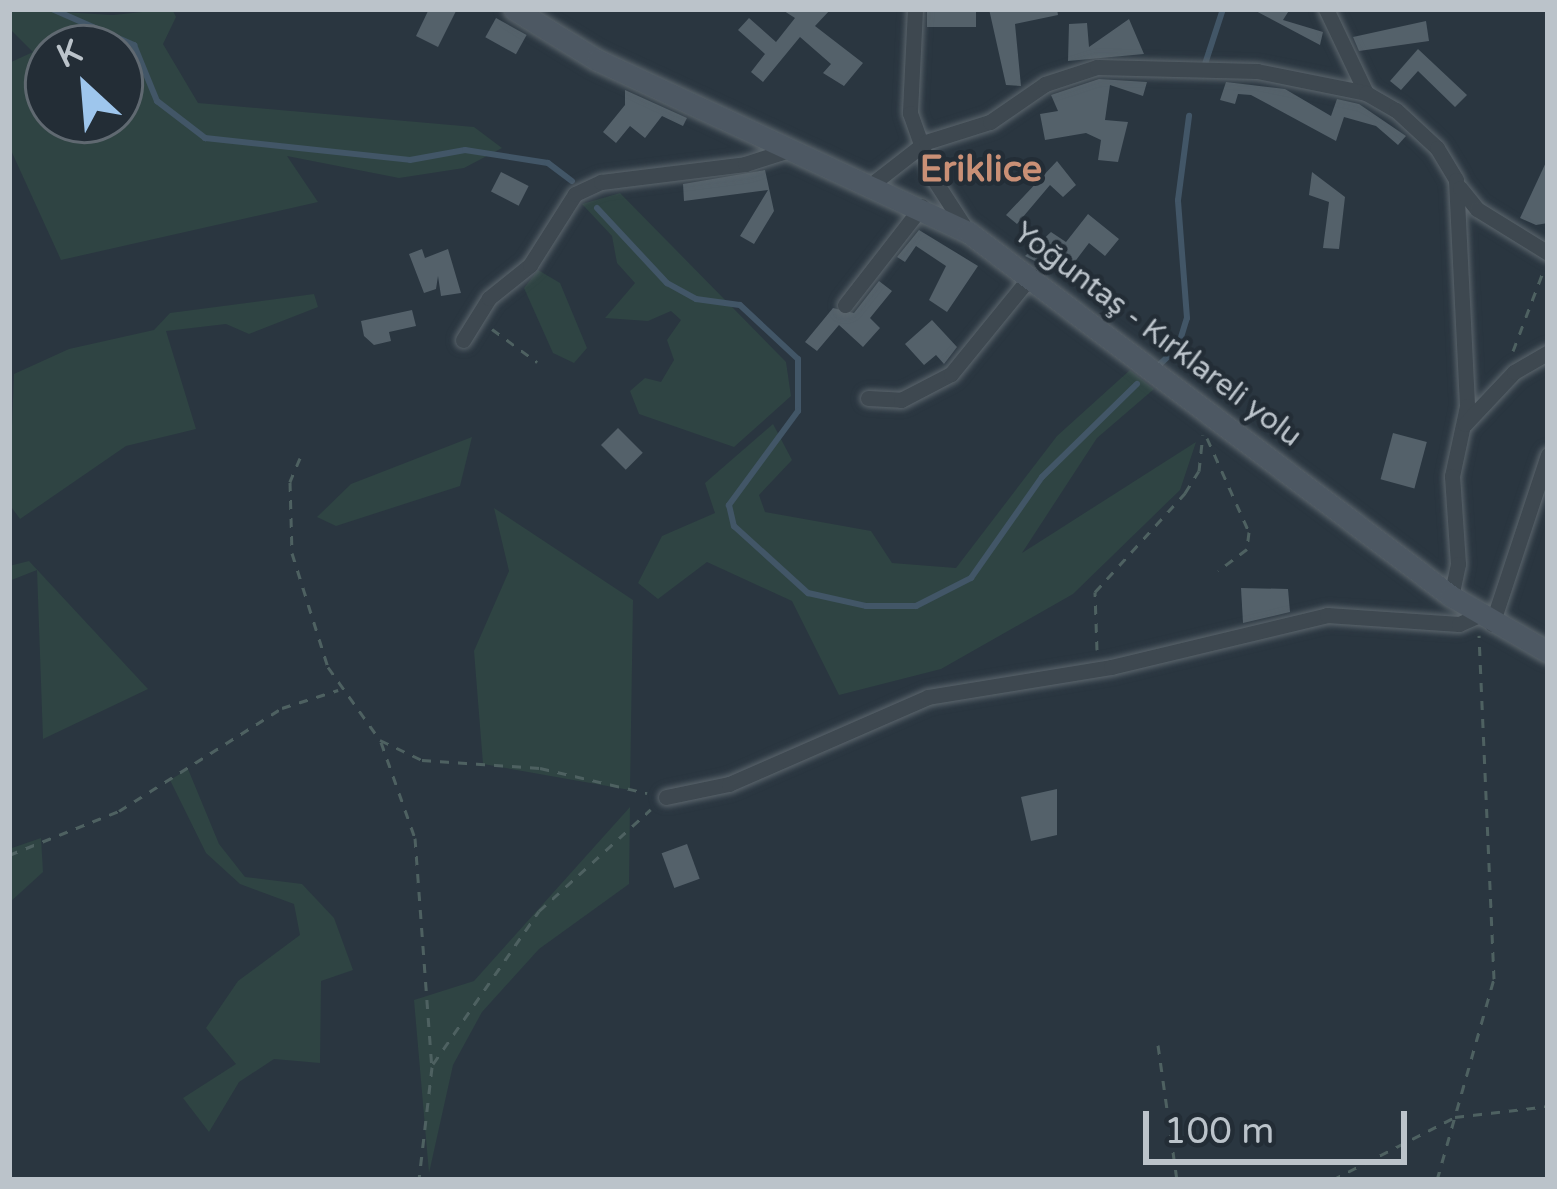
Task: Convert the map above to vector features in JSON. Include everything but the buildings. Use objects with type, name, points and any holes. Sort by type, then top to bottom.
[{"type":"street","name":"Yoğuntaş - Kırklareli yolu","points":[[514,9],[597,60],[922,206],[968,232],[1451,596],[1548,652]]},
{"type":"street","points":[[915,9],[908,74],[918,147],[968,232]]},
{"type":"street","points":[[1326,9],[1366,92],[1437,148],[1477,209],[1547,251]]},
{"type":"street","points":[[872,184],[918,147],[990,122],[1045,84],[1097,67],[1257,71],[1366,92]]},
{"type":"street","points":[[463,340],[476,317],[530,265],[575,194],[602,182],[746,164],[789,150]]},
{"type":"street","points":[[1451,596],[1458,564],[1451,490],[1463,426],[1456,180]]},
{"type":"street","points":[[845,305],[922,206]]},
{"type":"street","points":[[868,398],[901,400],[951,374],[1031,277]]},
{"type":"street","points":[[1463,426],[1509,376],[1548,352]]},
{"type":"street","points":[[666,796],[729,784],[928,697],[1100,669],[1327,615],[1459,624],[1486,620],[1548,455]]},
{"type":"path","points":[[1509,376],[1515,335],[1539,293],[1547,251]]},
{"type":"path","points":[[476,317],[537,362]]},
{"type":"path","points":[[1100,669],[1095,592],[1199,470],[1203,425],[1249,532],[1247,550],[1218,572]]},
{"type":"path","points":[[300,458],[290,482],[292,553],[340,690],[380,740],[415,838],[432,1067],[418,1180]]},
{"type":"path","points":[[1437,1180],[1487,1017],[1496,945],[1486,620]]},
{"type":"path","points":[[9,855],[119,811],[282,708],[340,690]]},
{"type":"path","points":[[380,740],[422,760],[540,768],[666,796]]},
{"type":"path","points":[[432,1067],[539,911],[666,796]]},
{"type":"path","points":[[1158,1045],[1178,1180]]},
{"type":"path","points":[[1332,1180],[1455,1117],[1548,1106]]},
{"type":"green space","points":[[9,9],[113,15],[172,9],[176,17],[163,44],[198,103],[474,127],[502,148],[464,168],[399,178],[287,156],[318,202],[61,260],[9,146],[9,63],[24,56],[24,144],[144,144],[144,24],[24,24],[24,43],[9,28]]},
{"type":"green space","points":[[620,193],[786,362],[791,396],[734,447],[639,414],[630,391],[645,378],[661,382],[674,360],[667,340],[681,320],[671,311],[648,321],[605,318],[635,283],[617,263],[612,236],[582,204]]},
{"type":"green space","points":[[538,270],[560,283],[587,348],[574,363],[553,353],[524,288]]},
{"type":"green space","points":[[314,294],[318,307],[249,334],[226,324],[166,331],[196,429],[126,446],[20,519],[9,504],[14,374],[69,349],[154,330],[170,313]]},
{"type":"green space","points":[[1130,370],[1154,389],[1097,438],[1022,553],[1196,442],[1180,490],[1073,594],[941,669],[839,695],[792,601],[707,562],[658,599],[638,583],[662,536],[715,513],[705,483],[773,424],[792,460],[759,495],[765,512],[871,531],[892,563],[956,568],[1057,436]]},
{"type":"green space","points":[[472,437],[460,486],[336,526],[317,517],[351,484]]},
{"type":"green space","points":[[494,508],[633,600],[630,790],[483,764],[474,651],[509,571]]},
{"type":"green space","points":[[29,561],[148,689],[43,739],[37,570],[9,581],[9,566]]},
{"type":"green space","points":[[188,769],[219,844],[245,877],[302,884],[334,918],[353,970],[321,981],[320,1063],[274,1059],[239,1082],[209,1132],[183,1098],[236,1064],[206,1028],[238,981],[300,935],[294,904],[240,884],[206,853],[170,780]]},
{"type":"green space","points":[[630,807],[629,884],[539,949],[482,1012],[453,1065],[429,1173],[414,1000],[474,981]]},
{"type":"green space","points":[[41,838],[43,872],[9,903],[9,849]]},
{"type":"waterway","points":[[52,9],[134,45],[157,101],[205,138],[410,160],[465,150],[548,163],[572,181]]},
{"type":"waterway","points":[[1205,64],[1223,9]]},
{"type":"waterway","points":[[1160,364],[1178,347],[1187,318],[1178,200],[1189,116]]},
{"type":"waterway","points":[[597,208],[667,283],[696,299],[740,305],[798,359],[798,411],[729,505],[734,526],[808,593],[866,606],[916,606],[971,578],[1042,477],[1137,384]]},
{"type":"district","name":"Eriklice","points":[[981,170]]}]
